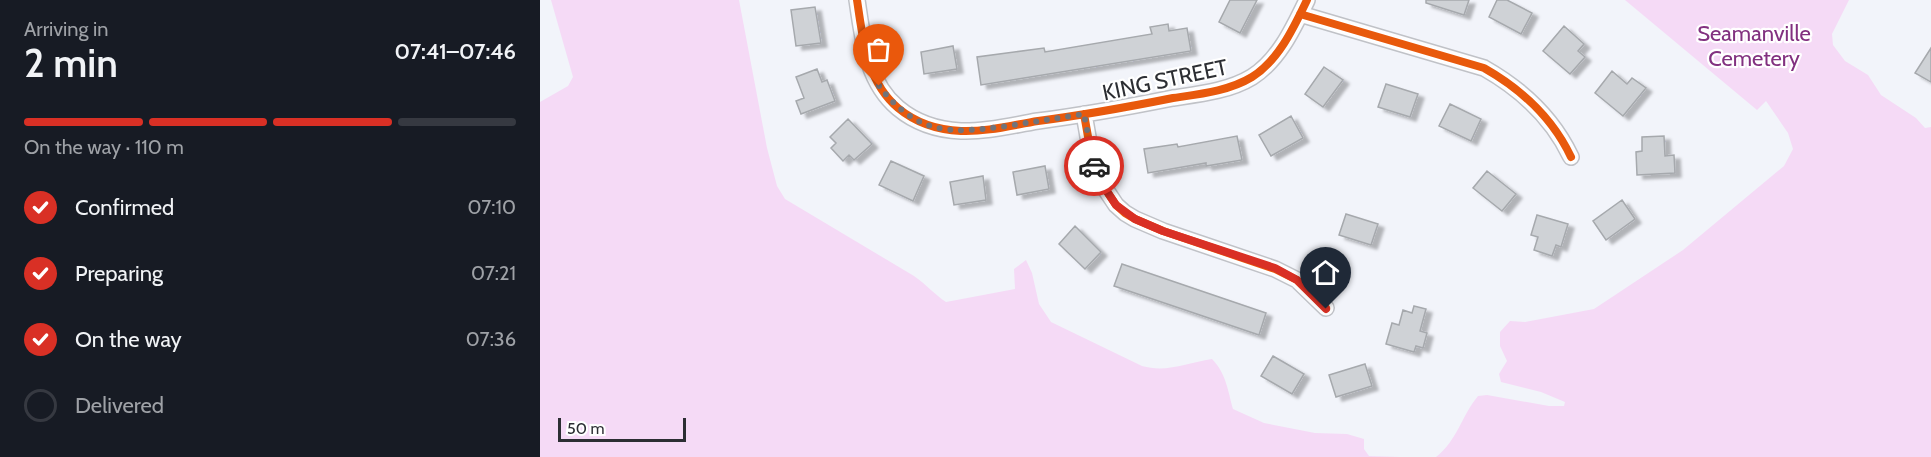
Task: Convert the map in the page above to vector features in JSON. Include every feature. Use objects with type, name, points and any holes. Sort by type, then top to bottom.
[{"type":"street","name":"KING STREET","points":[[857,0],[866,55],[873,75],[890,100],[918,121],[931,126],[973,131],[1227,88],[1265,68],[1304,7]]},
{"type":"street","points":[[1304,7],[1484,68],[1500,77],[1530,101],[1554,128],[1571,157]]},
{"type":"street","points":[[1084,114],[1093,165],[1098,178],[1116,205],[1125,213],[1163,231],[1275,268],[1297,280],[1326,309]]},
{"type":"green space","points":[[551,0],[739,0],[767,148],[777,186],[785,199],[914,276],[946,302],[1015,289],[1014,269],[1026,260],[1032,273],[1039,304],[1051,322],[1142,366],[1168,368],[1212,359],[1223,376],[1233,409],[1264,423],[1315,433],[1347,434],[1364,439],[1364,449],[1369,456],[1400,457],[540,457],[540,102],[568,86],[573,77]]},
{"type":"green space","name":"Seamanville Cemetery","points":[[1625,0],[1849,0],[1832,34],[1833,45],[1845,61],[1868,75],[1881,95],[1916,118],[1925,128],[1931,127],[1931,457],[1436,457],[1454,436],[1478,396],[1487,395],[1549,406],[1564,406],[1565,402],[1541,392],[1501,382],[1499,374],[1507,361],[1500,346],[1500,332],[1510,321],[1525,322],[1594,309],[1683,250],[1784,166],[1793,149],[1788,133],[1766,101],[1757,110]]},
{"type":"building","points":[[1230,0],[1257,0],[1240,33],[1219,22]]},
{"type":"building","points":[[1426,0],[1469,0],[1464,15],[1426,3]]},
{"type":"building","points":[[1497,0],[1507,0],[1532,13],[1521,34],[1489,17]]},
{"type":"building","points":[[815,7],[821,43],[796,46],[791,10]]},
{"type":"building","points":[[1168,24],[1169,31],[1187,28],[1191,51],[981,85],[977,57],[1044,48],[1045,52],[1152,34],[1150,27]]},
{"type":"building","points":[[1564,26],[1584,44],[1578,51],[1585,57],[1570,74],[1543,51]]},
{"type":"building","points":[[953,46],[957,69],[924,74],[921,52]]},
{"type":"building","points":[[1931,48],[1931,82],[1915,73]]},
{"type":"building","points":[[1324,67],[1343,80],[1323,107],[1305,94]]},
{"type":"building","points":[[817,69],[822,82],[827,80],[835,101],[801,114],[796,101],[804,98],[796,77]]},
{"type":"building","points":[[1612,71],[1627,84],[1632,78],[1646,88],[1623,116],[1595,93]]},
{"type":"building","points":[[1386,84],[1418,94],[1410,117],[1378,107]]},
{"type":"building","points":[[1450,104],[1481,119],[1471,141],[1439,126]]},
{"type":"building","points":[[1291,116],[1303,138],[1271,156],[1259,135]]},
{"type":"building","points":[[848,119],[872,144],[854,160],[849,155],[843,161],[831,148],[836,143],[830,137]]},
{"type":"building","points":[[1237,136],[1242,160],[1206,166],[1206,163],[1148,173],[1144,149],[1177,144],[1178,147]]},
{"type":"building","points":[[1664,136],[1665,156],[1674,155],[1675,173],[1637,175],[1636,152],[1642,151],[1642,137]]},
{"type":"building","points":[[891,161],[924,176],[913,201],[879,185]]},
{"type":"building","points":[[1045,166],[1049,189],[1017,195],[1013,172]]},
{"type":"building","points":[[1487,171],[1516,194],[1502,211],[1473,188]]},
{"type":"building","points":[[983,176],[986,200],[954,205],[950,182]]},
{"type":"building","points":[[1622,200],[1635,219],[1606,240],[1593,221]]},
{"type":"building","points":[[1346,214],[1378,224],[1371,245],[1339,235]]},
{"type":"building","points":[[1537,215],[1568,224],[1561,247],[1556,245],[1552,256],[1534,250],[1538,237],[1531,235]]},
{"type":"building","points":[[1075,226],[1101,252],[1085,269],[1059,244]]},
{"type":"building","points":[[1122,264],[1266,313],[1259,335],[1114,286]]},
{"type":"building","points":[[1414,306],[1426,309],[1420,331],[1427,333],[1423,348],[1416,346],[1414,352],[1386,344],[1392,323],[1399,325],[1403,310],[1412,313]]},
{"type":"building","points":[[1273,356],[1304,374],[1292,394],[1261,376]]},
{"type":"building","points":[[1365,364],[1372,386],[1336,397],[1329,375]]},
{"type":"cycle path","points":[[857,0],[868,58],[879,85],[887,97],[898,108],[920,122],[961,131],[1000,128],[1106,111],[1234,86],[1252,77],[1270,62],[1285,42],[1307,0]]},
{"type":"cycle path","points":[[1300,14],[1484,68],[1511,85],[1535,106],[1555,130],[1571,157]]},
{"type":"cycle path","points":[[1084,114],[1093,165],[1098,178],[1116,205],[1125,213],[1163,231],[1275,269],[1297,280],[1326,308]]},
{"type":"way so far","points":[[879,86],[898,108],[911,117],[944,129],[973,131],[1084,114],[1094,166]]},
{"type":"route","points":[[1094,166],[1107,193],[1125,213],[1163,231],[1275,268],[1297,280],[1326,309]]}]
